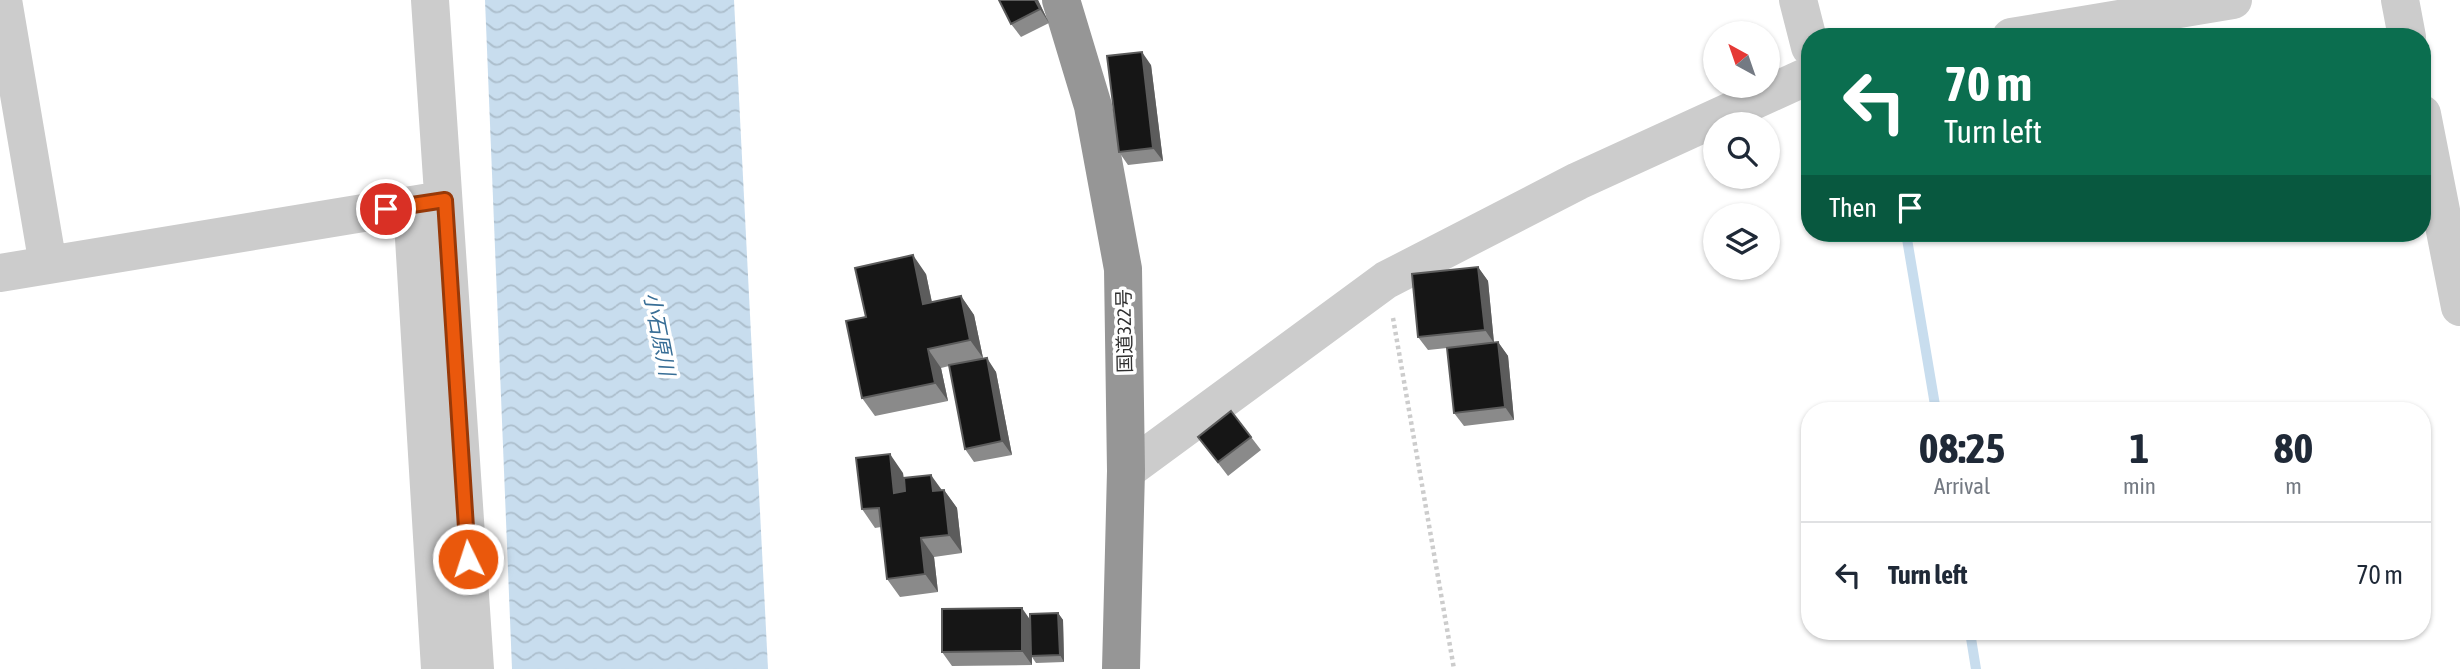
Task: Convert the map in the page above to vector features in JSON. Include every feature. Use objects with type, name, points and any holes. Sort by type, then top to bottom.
[{"type":"highway","name":"国道322号","points":[[1061,0],[1093,106],[1123,270],[1126,471],[1121,669]]},
{"type":"street","points":[[3,0],[48,265]]},
{"type":"street","points":[[430,0],[428,202],[440,669]]},
{"type":"street","points":[[1798,0],[1805,28]]},
{"type":"street","points":[[2065,28],[2233,0]]},
{"type":"street","points":[[2400,0],[2405,28]]},
{"type":"street","points":[[1126,471],[1387,280],[1578,181],[1801,79]]},
{"type":"street","points":[[2431,160],[2460,307]]},
{"type":"street","points":[[0,273],[428,202]]},
{"type":"street","points":[[428,202],[475,669]]},
{"type":"path","points":[[1387,280],[1454,669]]},
{"type":"water","name":"小石原川","points":[[485,0],[734,0],[768,669],[512,669]]},
{"type":"building","points":[[999,0],[1035,0],[1040,9],[1011,24]]},
{"type":"building","points":[[1142,52],[1153,148],[1119,152],[1107,56]]},
{"type":"building","points":[[913,255],[923,304],[961,296],[970,340],[928,349],[935,383],[862,398],[846,321],[866,317],[855,268]]},
{"type":"building","points":[[1478,267],[1485,330],[1418,337],[1412,274]]},
{"type":"building","points":[[1498,342],[1505,407],[1454,413],[1447,348]]},
{"type":"building","points":[[987,358],[1002,441],[965,449],[949,365]]},
{"type":"building","points":[[1231,411],[1251,437],[1218,462],[1198,437]]},
{"type":"building","points":[[890,454],[894,493],[905,491],[904,478],[931,475],[933,491],[944,490],[949,535],[921,538],[925,574],[887,579],[879,508],[862,509],[856,458]]},
{"type":"building","points":[[1022,608],[1022,651],[942,652],[942,609]]},
{"type":"building","points":[[1058,613],[1060,655],[1031,656],[1030,614]]},
{"type":"waterway","points":[[1908,242],[1934,402]]},
{"type":"waterway","points":[[1971,640],[1976,669]]},
{"type":"route","points":[[386,209],[445,200],[468,559]]}]
